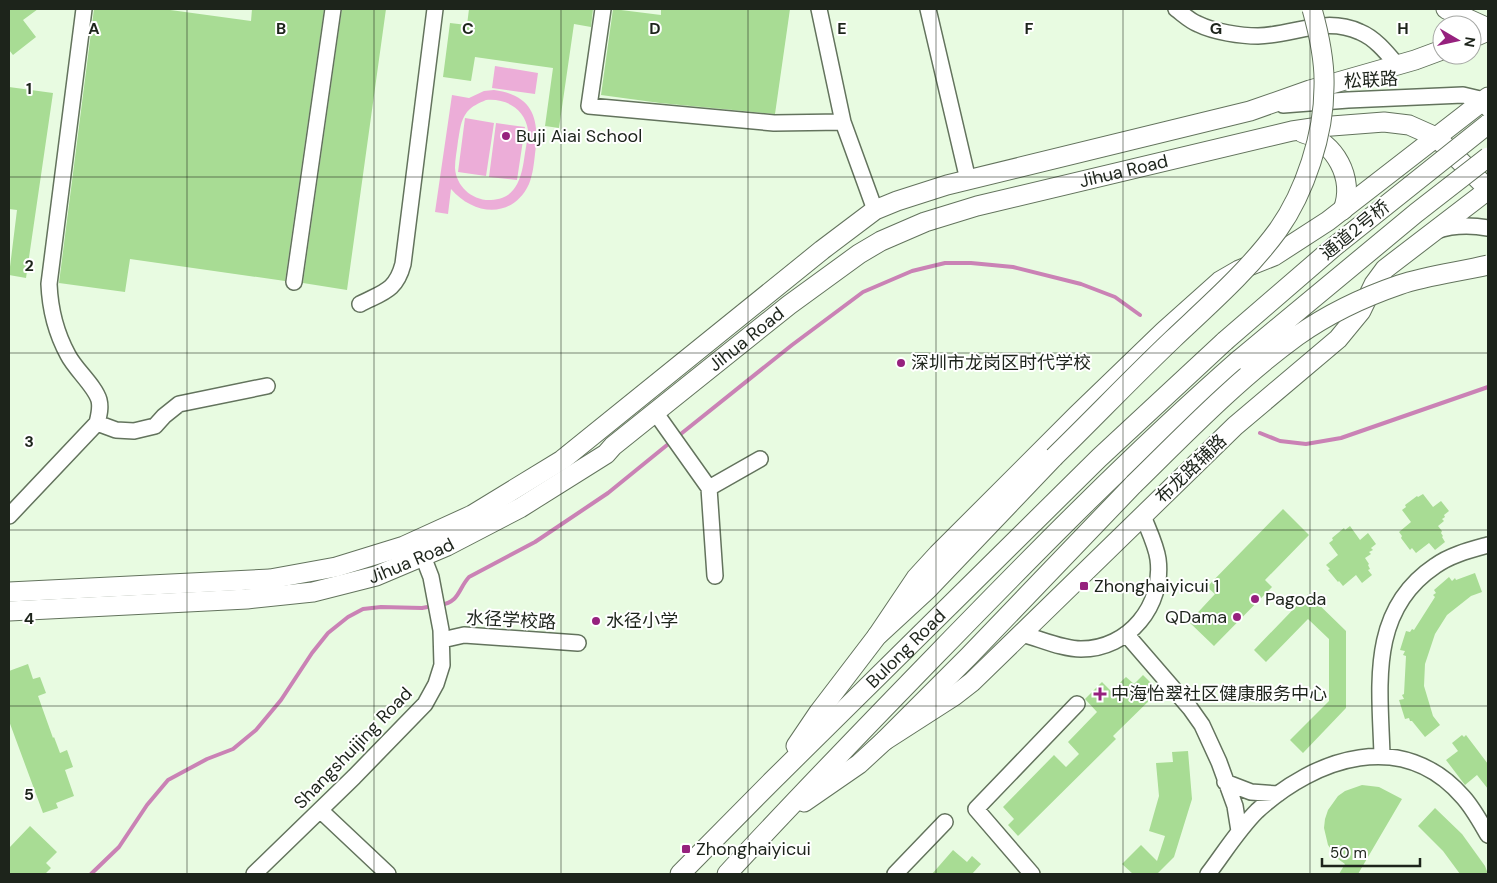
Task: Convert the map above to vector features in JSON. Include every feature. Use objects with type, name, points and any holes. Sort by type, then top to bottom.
[{"type":"main road","points":[[877,636],[928,589],[1054,457],[1237,278],[1279,229],[1294,203],[1308,172],[1319,133],[1325,88],[1321,46],[1312,9]]},
{"type":"main road","points":[[1446,9],[1488,30]]},
{"type":"main road","name":"Jihua Road","points":[[9,611],[247,599],[313,592],[376,576],[562,460],[822,250],[875,210],[923,192],[968,180],[1250,111],[1310,90],[1432,53]]},
{"type":"main road","points":[[772,781],[819,712],[877,636],[916,578],[1077,415],[1164,331],[1220,281],[1239,270],[1274,256],[1343,210],[1436,137],[1486,102]]},
{"type":"main road","name":"Jihua Road","points":[[9,592],[270,579],[336,568],[404,546],[420,548],[447,546],[520,508],[606,454],[613,446],[655,412],[838,268],[881,241],[904,230],[977,206],[1292,131],[1384,122],[1409,125],[1436,137],[1488,190]]},
{"type":"main road","name":"通道2号桥","points":[[1133,425],[1225,341],[1335,246],[1488,124]]},
{"type":"main road","points":[[1292,131],[1302,132],[1316,138],[1330,147],[1339,160],[1346,183],[1347,197],[1343,210]]},
{"type":"main road","name":"通道2号桥","points":[[1148,441],[1240,359],[1416,213],[1488,157]]},
{"type":"main road","name":"布龙路辅路","points":[[884,741],[954,696],[972,682],[1235,426],[1338,340],[1361,311],[1374,284],[1385,269],[1488,190]]},
{"type":"main road","points":[[776,821],[838,780],[884,741],[969,656],[1134,484],[1246,378],[1298,336],[1314,325],[1357,302],[1400,285],[1488,265]]},
{"type":"main road","name":"Bulong Road","points":[[680,874],[1133,425]]},
{"type":"main road","name":"Bulong Road","points":[[727,874],[988,601],[1148,441]]},
{"type":"street","points":[[9,516],[97,423],[100,410],[99,399],[68,355],[57,330],[50,304],[48,284],[84,9]]},
{"type":"street","points":[[294,282],[333,9]]},
{"type":"street","points":[[360,304],[392,287],[400,277],[436,9]]},
{"type":"street","points":[[603,9],[589,106],[774,123],[843,122]]},
{"type":"street","points":[[819,9],[843,122],[875,210]]},
{"type":"street","points":[[928,9],[968,180]]},
{"type":"street","points":[[1176,9],[1198,24],[1229,34],[1259,36],[1328,24],[1344,26],[1363,32],[1380,46],[1397,65]]},
{"type":"street","name":"松联路","points":[[1250,111],[1314,102],[1447,95],[1472,96],[1486,102]]},
{"type":"street","points":[[1434,231],[1464,226],[1488,228]]},
{"type":"street","points":[[97,423],[116,430],[134,431],[155,426],[179,404],[267,386]]},
{"type":"street","points":[[655,412],[709,488],[715,576]]},
{"type":"street","points":[[709,488],[760,459]]},
{"type":"street","points":[[1022,634],[1062,646],[1081,649],[1100,646],[1118,640],[1134,628],[1147,614],[1155,596],[1159,577],[1158,557],[1143,516]]},
{"type":"street","points":[[1382,755],[1380,660],[1383,642],[1393,615],[1408,591],[1435,565],[1464,552],[1488,545]]},
{"type":"street","name":"Shangshuijing Road","points":[[254,874],[424,704],[436,684],[442,665],[442,635],[431,577],[420,548]]},
{"type":"street","name":"水径学校路","points":[[442,635],[464,634],[578,643]]},
{"type":"street","points":[[1126,634],[1190,708],[1202,725],[1219,762],[1235,806],[1239,831]]},
{"type":"street","points":[[1032,874],[976,809],[1077,704]]},
{"type":"street","points":[[1208,874],[1239,831],[1278,794],[1298,781],[1330,766],[1356,757],[1382,755],[1411,760],[1440,775],[1464,797],[1488,835]]},
{"type":"street","points":[[1225,782],[1251,792],[1278,794]]},
{"type":"street","points":[[320,810],[388,874]]},
{"type":"street","points":[[896,874],[945,822]]},
{"type":"shaded area","points":[[495,66],[538,73],[535,94],[492,88]]},
{"type":"shaded area","points":[[494,90],[518,97],[531,111],[535,120],[536,141],[533,169],[529,184],[522,195],[513,203],[493,210],[471,205],[451,189],[448,214],[435,212],[452,95],[469,98],[484,91]],"holes":[[[486,100],[507,103],[519,111],[526,123],[528,136],[520,177],[513,190],[500,199],[484,200],[466,191],[458,181],[455,161],[461,126],[465,115],[476,105]]]},
{"type":"shaded area","points":[[465,118],[494,123],[486,176],[458,172]]},
{"type":"shaded area","points":[[496,123],[525,127],[517,180],[489,177]]},
{"type":"building","points":[[9,9],[38,9],[23,20],[36,37],[13,55],[9,50]]},
{"type":"building","points":[[94,9],[163,9],[251,21],[252,9],[324,9],[285,281],[130,259],[125,292],[59,283]]},
{"type":"building","points":[[342,9],[386,9],[347,290],[303,283]]},
{"type":"building","points":[[469,9],[593,9],[591,27],[574,24],[559,128],[545,126],[553,68],[475,57],[471,81],[443,77],[450,23],[467,25]]},
{"type":"building","points":[[613,9],[661,15],[661,9],[790,9],[775,114],[660,103],[601,95]]},
{"type":"building","points":[[9,87],[53,93],[26,278],[9,275],[17,210],[9,209]]},
{"type":"building","points":[[1423,494],[1433,507],[1441,501],[1449,511],[1442,519],[1444,521],[1438,526],[1442,531],[1442,537],[1445,542],[1435,550],[1429,543],[1416,553],[1412,548],[1410,550],[1399,532],[1411,522],[1402,510],[1406,507],[1405,505]]},
{"type":"building","points":[[1283,509],[1309,535],[1265,580],[1272,587],[1214,646],[1189,622],[1215,594],[1207,587]]},
{"type":"building","points":[[1350,526],[1360,540],[1368,533],[1376,544],[1371,548],[1373,550],[1369,552],[1371,554],[1365,558],[1369,564],[1370,569],[1368,570],[1372,575],[1362,583],[1356,575],[1343,586],[1328,570],[1330,569],[1326,565],[1338,555],[1329,543],[1333,540],[1332,538],[1344,528],[1345,530]]},
{"type":"building","points":[[1475,573],[1482,592],[1471,596],[1447,615],[1435,634],[1425,664],[1424,686],[1433,716],[1440,725],[1425,737],[1409,718],[1405,719],[1399,700],[1404,699],[1402,695],[1404,694],[1406,656],[1403,655],[1405,651],[1400,650],[1406,631],[1414,630],[1435,597],[1433,595],[1436,593],[1434,590],[1449,577],[1452,581],[1455,578],[1456,580]]},
{"type":"building","points":[[1308,594],[1346,631],[1346,708],[1303,753],[1290,740],[1329,701],[1329,639],[1308,619],[1266,662],[1254,650]]},
{"type":"building","points":[[28,664],[33,679],[40,677],[46,693],[38,696],[53,738],[60,753],[67,750],[73,767],[65,770],[74,796],[56,803],[58,808],[43,813],[9,721],[9,671]]},
{"type":"building","points":[[1143,675],[1159,691],[1113,736],[1116,739],[1018,836],[1008,825],[1014,819],[1003,807],[1054,755],[1066,767],[1079,754],[1068,742],[1097,712],[1085,699],[1102,682],[1111,691],[1126,677],[1134,684]]},
{"type":"building","points":[[1462,735],[1464,737],[1466,735],[1488,764],[1488,789],[1477,775],[1465,785],[1446,760],[1458,751],[1452,743]]},
{"type":"building","points":[[1188,751],[1192,799],[1174,857],[1157,874],[1133,874],[1122,864],[1141,845],[1157,861],[1165,836],[1149,831],[1159,796],[1156,763],[1173,762],[1172,752]]},
{"type":"building","points":[[1362,785],[1379,787],[1402,799],[1358,874],[1339,874],[1345,864],[1338,859],[1328,845],[1324,828],[1325,819],[1328,810],[1338,796],[1345,791]]},
{"type":"building","points":[[1435,808],[1462,834],[1485,866],[1488,874],[1460,874],[1443,851],[1418,826]]},
{"type":"building","points":[[30,826],[57,852],[46,863],[51,868],[45,874],[9,874],[9,848]]},
{"type":"building","points":[[953,850],[967,862],[972,856],[981,864],[972,874],[932,874]]},
{"type":"waterway","points":[[677,437],[792,345],[863,292],[912,271],[945,263],[971,263],[1013,267],[1081,284],[1115,297],[1140,315]]},
{"type":"waterway","points":[[1260,433],[1280,441],[1306,444],[1341,438],[1488,387]]},
{"type":"waterway","points":[[440,605],[455,598],[469,577],[535,542],[608,493],[672,441]]},
{"type":"waterway","points":[[91,874],[119,847],[147,805],[168,780],[207,759],[233,749],[256,730],[281,700],[312,653],[328,633],[348,617],[363,609],[381,607],[422,608],[433,606]]},
{"type":"place","name":"Buji Aiai School","points":[[506,136]]},
{"type":"place","name":"深圳市龙岗区时代学校","points":[[901,363]]},
{"type":"place","name":"Zhonghaiyicui 1","points":[[1084,586]]},
{"type":"place","name":"Pagoda","points":[[1255,599]]},
{"type":"place","name":"QDama","points":[[1237,617]]},
{"type":"place","name":"水径小学","points":[[596,621]]},
{"type":"place","name":"中海怡翠社区健康服务中心","points":[[1100,694]]},
{"type":"place","name":"Zhonghaiyicui","points":[[686,849]]}]
